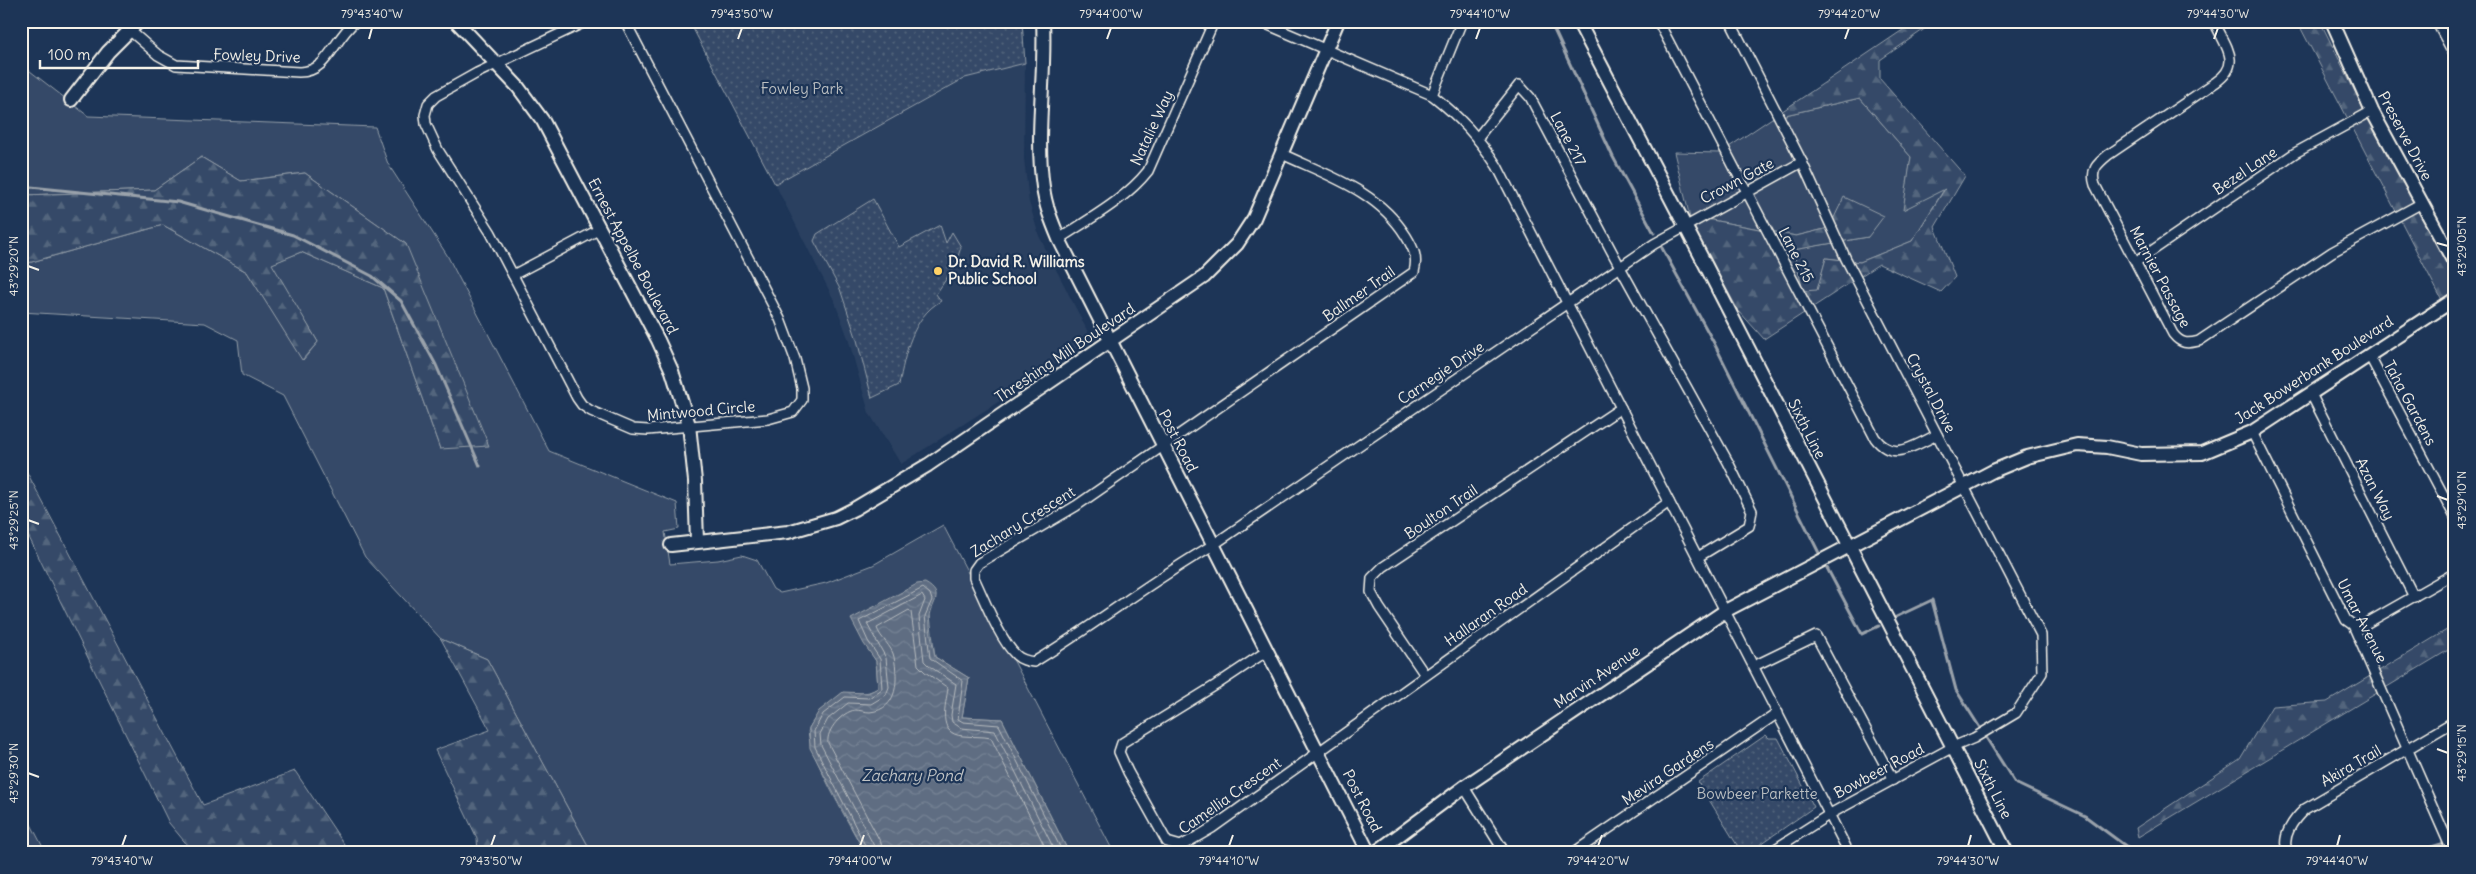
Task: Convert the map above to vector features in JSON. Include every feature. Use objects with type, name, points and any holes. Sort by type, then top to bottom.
[{"type":"street","name":"Fowley Drive","points":[[129,24],[158,54],[176,65],[306,72],[319,68],[340,36],[356,21]]},
{"type":"street","name":"Ernest Appelbe Boulevard","points":[[456,21],[498,64],[543,121],[666,355],[688,425],[695,481],[697,542]]},
{"type":"street","name":"Mintwood Circle","points":[[586,21],[436,96],[428,104],[425,120],[438,150],[489,229],[582,405],[634,429],[648,430],[688,425],[753,421],[793,412],[802,400],[802,388],[780,319],[625,21]]},
{"type":"street","name":"Post Road","points":[[1043,21],[1045,53],[1041,81],[1043,187],[1048,209],[1059,239],[1109,343],[1370,853]]},
{"type":"street","name":"Natalie Way","points":[[1059,239],[1118,200],[1140,181],[1148,171],[1214,21]]},
{"type":"street","points":[[1259,21],[1432,95],[1478,136],[1497,166],[1850,853]]},
{"type":"street","name":"Threshing Mill Boulevard","points":[[671,545],[788,532],[821,523],[854,509],[928,465],[1204,278],[1237,244],[1254,218],[1338,21]]},
{"type":"street","points":[[1432,95],[1462,21]]},
{"type":"street","name":"Sixth Line","points":[[1578,21],[2007,853]]},
{"type":"street","name":"Lane 215","points":[[1658,21],[1880,445],[1886,450],[1899,452],[1937,435]]},
{"type":"street","name":"Crystal Drive","points":[[1730,21],[1802,162],[1846,259],[2041,635],[2042,673],[2016,713],[1974,738],[1953,747]]},
{"type":"street","name":"Marnier Passage","points":[[2214,21],[2230,58],[2231,66],[2229,72],[2108,155],[2093,170],[2095,184],[2173,334],[2185,344],[2193,343],[2207,336],[2332,252],[2422,203]]},
{"type":"street","name":"Preserve Drive","points":[[2332,21],[2372,111],[2455,264]]},
{"type":"street","points":[[2436,21],[2455,56]]},
{"type":"street","points":[[71,100],[129,24]]},
{"type":"street","name":"Lane 217","points":[[1478,136],[1519,85],[1530,97],[1620,267]]},
{"type":"street","name":"Bezel Lane","points":[[2136,261],[2295,153],[2372,111]]},
{"type":"street","name":"Ballmer Trail","points":[[1162,446],[1414,272],[1417,260],[1412,247],[1396,221],[1383,206],[1345,183],[1282,154]]},
{"type":"street","name":"Crown Gate","points":[[1684,225],[1802,162]]},
{"type":"street","name":"Carnegie Drive","points":[[1213,545],[1684,225]]},
{"type":"street","points":[[514,275],[600,229]]},
{"type":"street","points":[[1620,267],[1728,462],[1752,511],[1749,526],[1698,557]]},
{"type":"street","name":"Jack Bowerbank Boulevard","points":[[1849,547],[1965,486],[2027,457],[2055,449],[2078,446],[2107,447],[2141,454],[2202,453],[2252,432],[2455,299]]},
{"type":"street","name":"Taha Gardens","points":[[2370,355],[2455,517]]},
{"type":"street","name":"Azan Way","points":[[2310,394],[2414,597]]},
{"type":"street","name":"Boulton Trail","points":[[1426,675],[1379,607],[1371,592],[1372,578],[1383,568],[1621,408]]},
{"type":"street","name":"Umar Avenue","points":[[2252,432],[2346,620],[2353,626],[2453,853]]},
{"type":"street","name":"Zachary Crescent","points":[[1162,446],[1076,506],[979,563],[974,570],[974,578],[988,606],[1016,656],[1034,662],[1158,578],[1213,545]]},
{"type":"street","name":"Hallaran Road","points":[[1318,751],[1669,502]]},
{"type":"street","name":"Marvin Avenue","points":[[1375,853],[1464,788],[1725,611],[1849,547]]},
{"type":"street","points":[[2353,626],[2360,627],[2455,573]]},
{"type":"street","points":[[1754,666],[1816,636],[1893,780]]},
{"type":"street","name":"Camellia Crescent","points":[[1267,651],[1216,685],[1122,742],[1119,752],[1128,772],[1167,842],[1181,846],[1231,815],[1318,751]]},
{"type":"street","name":"Mevira Gardens","points":[[1573,853],[1778,713]]},
{"type":"street","name":"Akira Trail","points":[[2288,853],[2286,848],[2290,824],[2305,808],[2455,721]]},
{"type":"street","name":"Bowbeer Road","points":[[1769,853],[1830,814],[1953,747]]},
{"type":"street","points":[[1464,788],[1504,853]]},
{"type":"shaded area","name":"Dr. David R. Williams Public School","points":[[1025,63],[1024,159],[1029,202],[1039,236],[1088,332],[1087,342],[1006,397],[901,464],[869,413],[848,338],[834,300],[775,184],[965,78]]},
{"type":"green space","name":"Fowley Park","points":[[689,21],[1022,21],[1025,63],[965,78],[775,184]]},
{"type":"green space","points":[[1916,21],[1936,21],[1880,60],[1880,79],[1965,176],[1935,227],[1955,277],[1941,292],[1879,264],[1764,339],[1738,310],[1692,226],[1701,218],[1796,236],[1829,228],[1844,197],[1884,216],[1868,237],[1793,250],[1803,291],[1817,290],[1826,258],[1860,262],[1912,241],[1945,189],[1903,210],[1911,157],[1860,98],[1772,118]]},
{"type":"green space","points":[[2297,21],[2320,21],[2362,106],[2455,278],[2455,328],[2442,300]]},
{"type":"green space","points":[[21,64],[88,116],[375,127],[388,164],[447,255],[549,451],[677,503],[679,529],[665,532],[670,564],[718,560],[742,555],[757,560],[773,589],[780,593],[826,583],[873,565],[943,525],[1114,853],[1069,853],[1002,719],[962,717],[969,678],[935,657],[930,616],[868,648],[876,661],[878,688],[840,698],[820,713],[809,728],[809,737],[813,751],[821,769],[865,853],[592,853],[487,659],[441,639],[365,557],[283,396],[242,375],[238,340],[205,323],[21,312],[21,265],[163,225],[247,272],[303,360],[318,342],[271,264],[301,252],[383,288],[440,449],[406,244],[305,173],[241,181],[201,157],[154,190],[26,195],[21,186]]},
{"type":"green space","points":[[1860,98],[1911,157],[1904,209],[1945,188],[1912,241],[1860,262],[1826,258],[1817,291],[1803,291],[1792,250],[1868,237],[1829,228],[1796,236],[1701,218],[1692,226],[1674,152],[1720,153],[1772,118]]},
{"type":"green space","points":[[201,157],[241,181],[305,173],[406,244],[489,446],[440,449],[383,288],[301,252],[272,264],[318,342],[302,360],[247,272],[163,225],[21,265],[21,186],[26,195],[154,190]]},
{"type":"green space","points":[[873,199],[899,247],[940,225],[946,243],[952,232],[961,247],[955,266],[936,294],[941,301],[923,317],[911,338],[899,385],[872,398],[857,340],[840,289],[814,241],[817,234]]},
{"type":"green space","points":[[21,461],[203,805],[295,771],[350,853],[194,853],[169,823],[21,521]]},
{"type":"green space","points":[[2455,625],[2455,646],[2138,837],[2136,828],[2240,759],[2272,706],[2327,702]]},
{"type":"green space","points":[[441,639],[487,659],[592,853],[478,853],[477,838],[435,750],[490,730]]},
{"type":"green space","name":"Bowbeer Parkette","points":[[1766,735],[1769,738],[1778,738],[1814,807],[1748,853],[1742,853],[1698,782]]},
{"type":"green space","points":[[23,809],[46,853],[21,853]]},
{"type":"water","name":"Zachary Pond","points":[[925,583],[935,591],[936,595],[930,622],[935,657],[969,678],[962,717],[1002,719],[1069,853],[865,853],[810,748],[809,728],[819,711],[843,692],[868,693],[878,688],[876,661],[864,644],[851,619],[917,584]]},
{"type":"waterway","points":[[1550,21],[1613,157],[1654,233]]},
{"type":"waterway","points":[[21,186],[178,202],[293,235],[372,276],[401,301],[436,365],[480,466]]},
{"type":"waterway","points":[[1662,248],[1714,343],[1819,553]]},
{"type":"waterway","points":[[1827,568],[1862,634],[1879,626]]},
{"type":"waterway","points":[[1896,617],[1932,600],[1956,690],[2015,783],[2085,816],[2135,853]]},
{"type":"waterway","points":[[2411,853],[2455,840]]},
{"type":"place","name":"Dr. David R. Williams Public School","points":[[938,271]]}]
